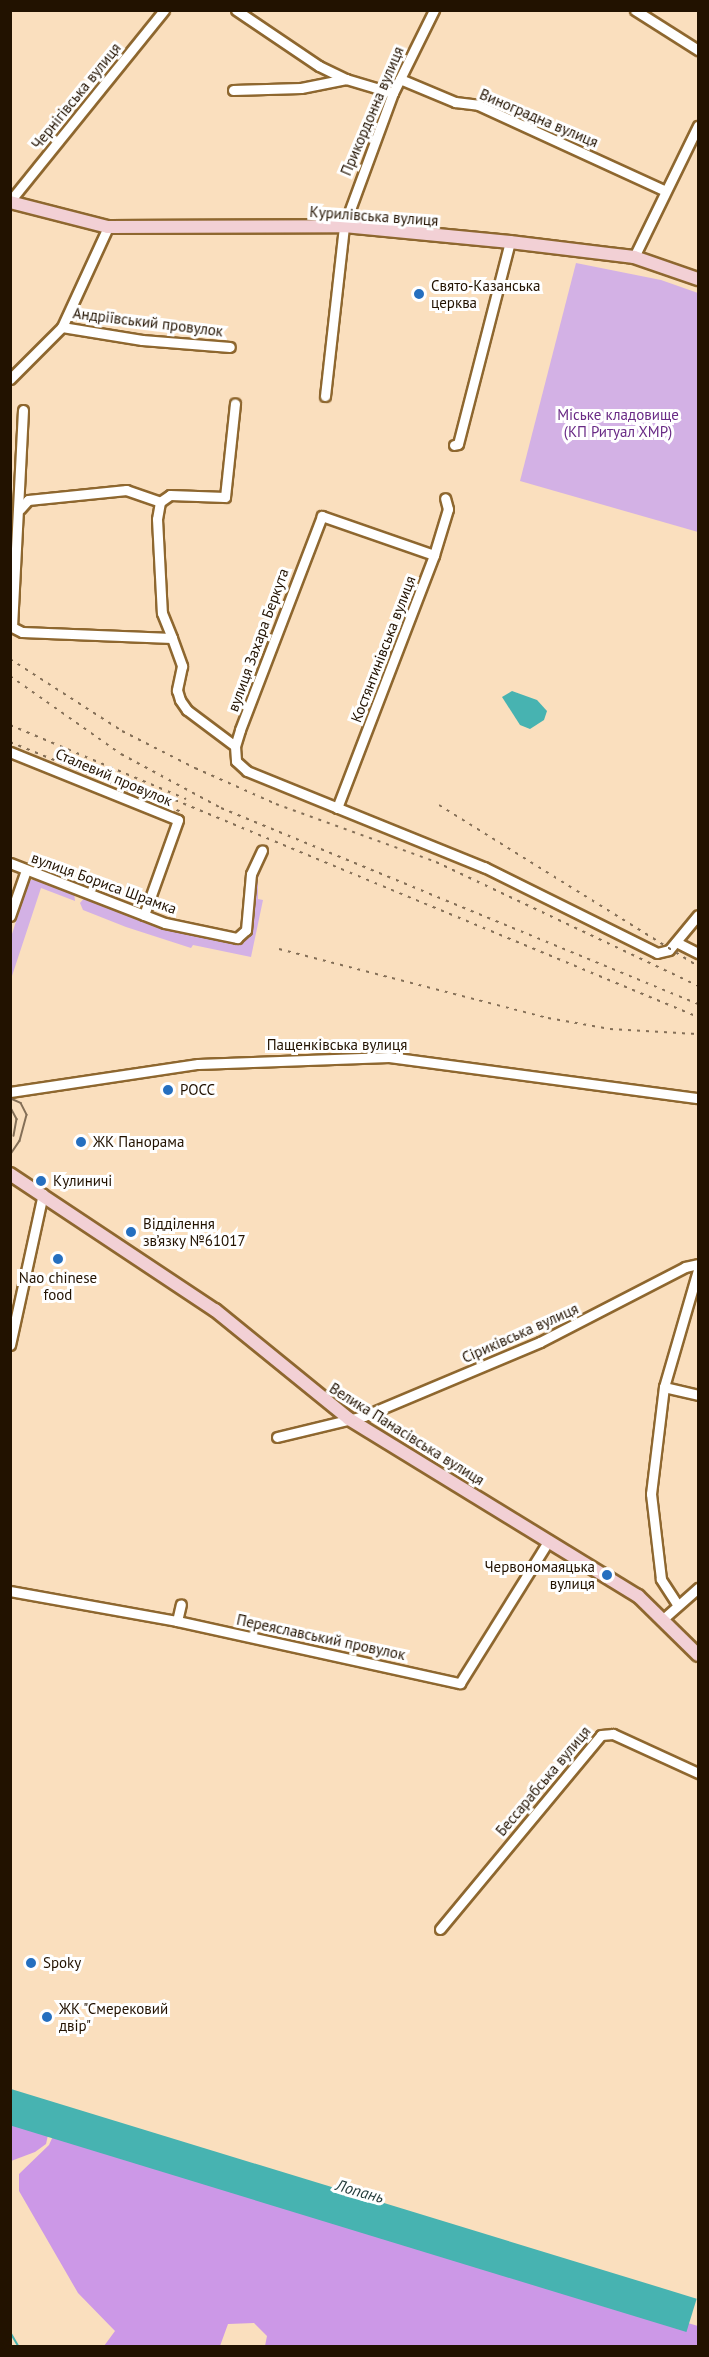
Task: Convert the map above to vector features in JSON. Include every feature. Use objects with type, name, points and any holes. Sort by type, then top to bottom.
[{"type":"street","name":"Чернігівська вулиця","points":[[10,202],[164,10]]},
{"type":"street","points":[[236,10],[345,79],[393,93]]},
{"type":"street","name":"Прикордонна вулиця","points":[[344,226],[393,93],[434,10]]},
{"type":"street","points":[[635,10],[699,50]]},
{"type":"street","points":[[233,90],[302,88],[345,79]]},
{"type":"street","name":"Виноградна вулиця","points":[[400,79],[455,102],[478,105],[664,190]]},
{"type":"street","points":[[634,257],[664,190],[699,126]]},
{"type":"street","name":"Курилівська вулиця","points":[[10,202],[108,227],[344,226],[510,242],[634,257],[699,279]]},
{"type":"street","points":[[325,396],[344,226]]},
{"type":"street","points":[[10,378],[62,327],[108,227]]},
{"type":"street","points":[[454,445],[458,444],[510,242]]},
{"type":"street","name":"Андріївський провулок","points":[[62,327],[142,340],[230,347]]},
{"type":"street","points":[[160,502],[170,495],[225,497],[235,404]]},
{"type":"street","points":[[23,410],[20,508],[14,538],[12,627],[22,633],[172,638]]},
{"type":"street","points":[[20,508],[28,500],[126,490],[160,502]]},
{"type":"street","name":"Костянтинівська вулиця","points":[[337,808],[434,555],[448,509],[445,498]]},
{"type":"street","points":[[160,502],[162,613],[182,666],[177,690],[180,700],[187,710],[235,746],[236,761],[247,771],[484,867],[657,953],[669,950],[699,915]]},
{"type":"street","name":"вулиця Захара Беркута","points":[[235,746],[322,516],[434,555]]},
{"type":"street","name":"Сталевий провулок","points":[[10,752],[178,820],[144,915]]},
{"type":"street","name":"вулиця Бориса Шрамка","points":[[10,863],[144,915],[237,938],[246,930],[251,874],[262,849]]},
{"type":"street","points":[[10,915],[26,870]]},
{"type":"street","points":[[676,942],[699,953]]},
{"type":"street","name":"Пащенківська вулиця","points":[[10,1092],[198,1064],[389,1057],[699,1098]]},
{"type":"street","name":"Велика Панасівська вулиця","points":[[10,1174],[215,1310],[349,1419],[638,1596],[699,1655]]},
{"type":"street","points":[[10,1345],[43,1194]]},
{"type":"street","name":"Сіриківська вулиця","points":[[277,1437],[364,1416],[540,1342],[685,1267],[699,1264]]},
{"type":"street","points":[[677,1604],[662,1579],[651,1494],[664,1387],[699,1270]]},
{"type":"street","points":[[664,1387],[699,1395]]},
{"type":"street","name":"Переяславський провулок","points":[[10,1591],[177,1621],[460,1683],[549,1540]]},
{"type":"street","points":[[663,1618],[699,1588]]},
{"type":"street","points":[[177,1621],[181,1604]]},
{"type":"street","name":"Бессарабська вулиця","points":[[440,1929],[601,1735],[613,1734],[699,1773]]},
{"type":"green space","name":"Міське кладовище (КП Ритуал ХМР)","points":[[576,263],[661,280],[698,293],[698,532],[520,481]]},
{"type":"green space","points":[[264,850],[268,851],[258,878],[258,899],[263,900],[251,957],[193,945],[191,948],[83,910],[80,903],[85,897],[142,921],[238,940],[249,931],[253,874]]},
{"type":"green space","points":[[37,878],[74,892],[75,901],[41,888],[11,979],[11,937],[29,881]]},
{"type":"shaded area","points":[[10,2124],[48,2135],[46,2144],[35,2152],[11,2161]]},
{"type":"shaded area","points":[[53,2136],[698,2326],[698,2346],[265,2346],[267,2336],[254,2323],[228,2324],[220,2346],[104,2346],[115,2331],[78,2293],[19,2191],[19,2174],[49,2145]]},
{"type":"water","points":[[512,691],[537,700],[547,711],[544,720],[530,729],[520,725],[502,697]]},
{"type":"water","points":[[11,2089],[697,2299],[686,2332],[10,2125]]},
{"type":"waterway","points":[[10,2332],[18,2346]]},
{"type":"tram line","points":[[10,1098],[21,1103],[27,1115],[20,1141],[10,1156]]},
{"type":"tram line","points":[[10,1106],[17,1119],[14,1136]]},
{"type":"railway","points":[[10,659],[122,731],[195,768],[276,804],[436,862],[698,986]]},
{"type":"railway","points":[[10,676],[121,754],[221,808],[698,1004]]},
{"type":"railway","points":[[10,725],[186,799]]},
{"type":"railway","points":[[10,742],[184,813]]},
{"type":"railway","points":[[175,800],[698,1017]]},
{"type":"railway","points":[[439,805],[698,966]]},
{"type":"railway","points":[[279,949],[548,1018],[610,1029],[698,1034]]},
{"type":"place","name":"Свято-Казанська церква","points":[[419,294]]},
{"type":"place","name":"РОСС","points":[[168,1090]]},
{"type":"place","name":"ЖК Панорама","points":[[81,1142]]},
{"type":"place","name":"Кулиничі","points":[[41,1181]]},
{"type":"place","name":"Відділення зв’язку №61017","points":[[131,1232]]},
{"type":"place","name":"Nao chinese food","points":[[58,1259]]},
{"type":"place","name":"Червономаяцька вулиця","points":[[607,1575]]},
{"type":"place","name":"Spoky","points":[[31,1963]]},
{"type":"place","name":"ЖК \"Смерековий двір\"","points":[[47,2017]]},
{"type":"water label","name":"Лопань","points":[[360,2191]]}]
